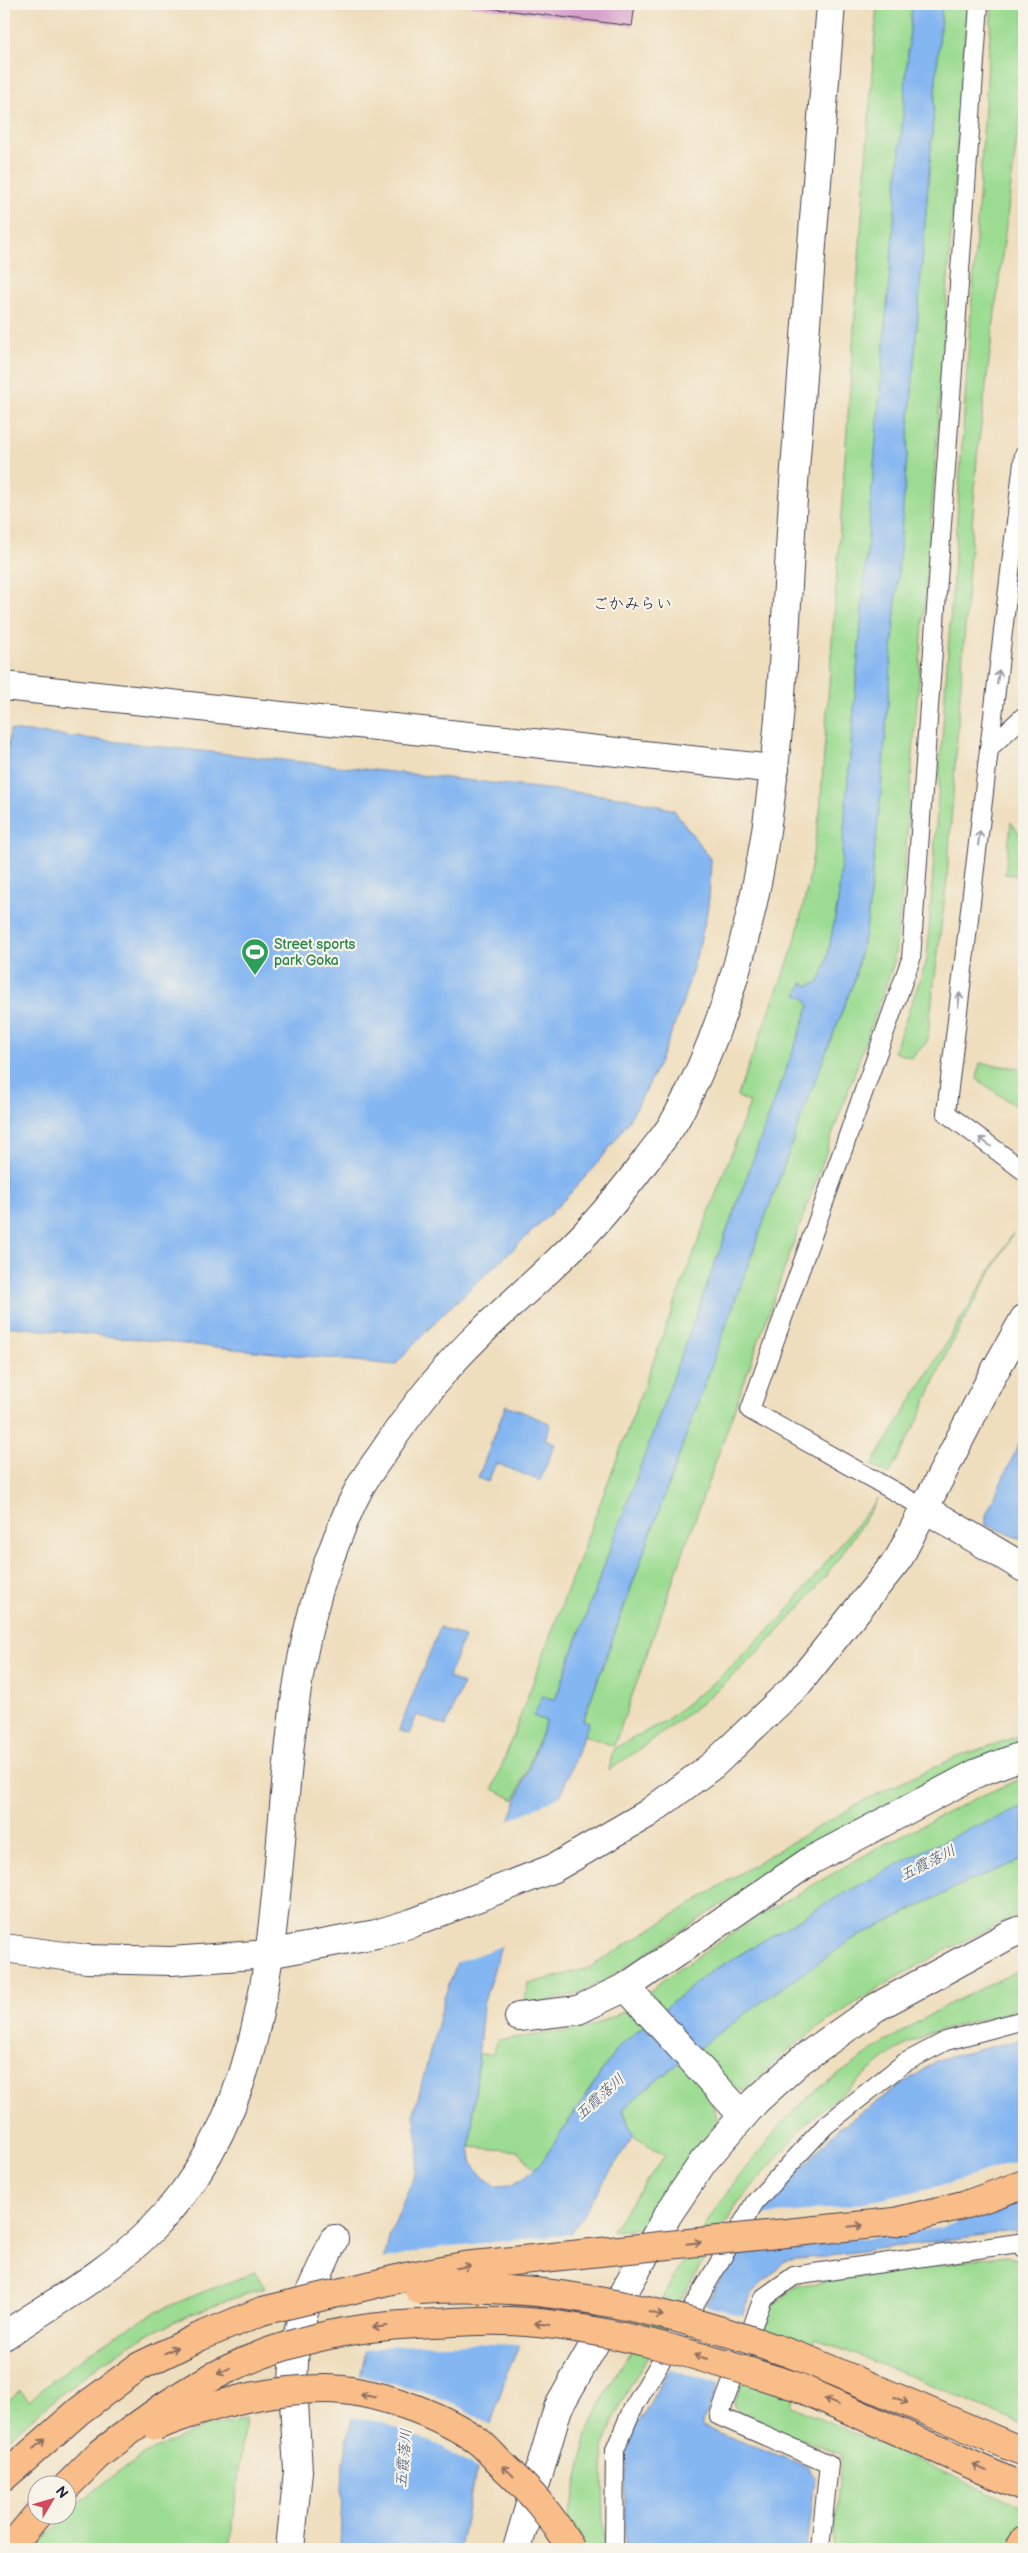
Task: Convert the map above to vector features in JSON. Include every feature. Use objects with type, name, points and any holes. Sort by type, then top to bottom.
[{"type":"highway","points":[[4,2477],[78,2411],[138,2366],[199,2337],[262,2311],[405,2277],[464,2266],[894,2222],[971,2203],[1024,2184]]},
{"type":"highway","points":[[262,2311],[398,2291],[454,2287],[507,2289],[580,2297],[652,2312],[750,2339],[808,2360],[1024,2452]]},
{"type":"highway","points":[[77,2476],[98,2455],[141,2422],[224,2371],[313,2338],[395,2325],[486,2321],[526,2322],[572,2328],[695,2355],[798,2387],[1024,2488]]},
{"type":"highway","points":[[98,2455],[152,2428],[202,2408],[248,2396],[281,2391],[328,2389],[377,2397],[428,2413],[478,2442],[555,2520],[571,2549]]},
{"type":"highway","points":[[9,2549],[28,2526]]},
{"type":"highway","points":[[1019,2549],[1024,2541]]},
{"type":"street","points":[[4,2336],[123,2254],[150,2230],[189,2182],[224,2126],[237,2095],[258,2017],[268,1954],[289,1744],[312,1610],[324,1574],[359,1488],[405,1420],[443,1372],[569,1252],[620,1196],[673,1124],[704,1061],[722,1016],[753,906],[775,769],[798,433],[831,4]]},
{"type":"street","points":[[4,686],[775,769]]},
{"type":"street","points":[[4,1948],[87,1959],[148,1961],[268,1954],[376,1934],[437,1914],[554,1868],[647,1814],[713,1765],[797,1685],[899,1558],[1024,1319]]},
{"type":"street","points":[[924,1508],[1024,1568]]},
{"type":"street","points":[[520,2017],[578,2010],[626,1987],[810,1861],[977,1773],[1024,1755]]},
{"type":"street","points":[[516,2549],[558,2408],[667,2216],[703,2162],[743,2116],[800,2060],[875,2008],[1009,1935],[1024,1929]]},
{"type":"street","points":[[626,1987],[743,2116]]},
{"type":"street","points":[[290,2549],[298,2471],[293,2384],[294,2343],[309,2295],[334,2239]]},
{"type":"lane","points":[[924,1508],[750,1410],[911,959],[978,4]]},
{"type":"lane","points":[[1024,454],[946,1113],[1024,1171]]},
{"type":"lane","points":[[989,748],[1024,716]]},
{"type":"lane","points":[[614,2549],[615,2450],[632,2410],[755,2202],[825,2126],[904,2063],[946,2041],[1024,2020]]},
{"type":"lane","points":[[820,2549],[829,2464],[719,2416],[763,2298],[794,2276],[1018,2243],[1024,2248]]},
{"type":"green space","points":[[877,4],[912,4],[838,902],[826,964],[819,982],[809,986],[802,983],[809,1007],[555,1700],[543,1696],[534,1716],[546,1721],[515,1800],[493,1789],[750,1103],[737,1096],[794,946],[808,884],[820,811]]},
{"type":"green space","points":[[942,4],[967,4],[934,480],[903,884],[894,962],[614,1746],[583,1735],[588,1722],[583,1721],[811,1091],[854,981],[867,924],[881,792]]},
{"type":"green space","points":[[992,4],[1024,4],[1024,81],[977,457],[947,879],[927,1042],[912,1058],[894,1052],[927,960]]},
{"type":"green space","points":[[1011,822],[1024,840],[1024,876],[1005,874]]},
{"type":"green space","points":[[980,1063],[1024,1069],[1024,1112],[977,1079]]},
{"type":"green space","points":[[1013,1233],[950,1346],[918,1420],[889,1475],[872,1465]]},
{"type":"green space","points":[[878,1498],[851,1541],[822,1580],[760,1650],[690,1712],[609,1770],[613,1749],[665,1721],[719,1678],[783,1616]]},
{"type":"green space","points":[[1024,1734],[1024,1746],[739,1893],[603,1982],[576,1994],[522,2008],[528,1984],[589,1968],[771,1854],[865,1800],[954,1758]]},
{"type":"green space","points":[[1024,1777],[1024,1807],[830,1901],[704,1976],[618,2047],[543,2160],[535,2169],[518,2151],[470,2147],[479,2054],[493,2054],[498,2040],[569,2031],[592,2026],[625,2011],[629,2012],[660,1982],[754,1919],[879,1847],[972,1800]]},
{"type":"green space","points":[[1024,1859],[1024,1913],[964,1941],[906,1972],[850,2006],[796,2044],[745,2091],[729,2088],[711,2101],[718,2121],[666,2189],[645,2228],[611,2231],[665,2155],[633,2136],[623,2109],[654,2082],[750,2010],[853,1939],[967,1882]]},
{"type":"green space","points":[[1024,1968],[1024,2008],[929,2033],[896,2050],[810,2119],[737,2204],[620,2404],[603,2448],[604,2549],[554,2549],[573,2502],[587,2434],[606,2392],[714,2211],[744,2170],[791,2113],[818,2089],[882,2044],[941,2008]]},
{"type":"green space","points":[[1005,2255],[1024,2262],[1024,2426],[937,2387],[816,2339],[791,2406],[1024,2508],[1024,2549],[832,2549],[842,2454],[744,2419],[734,2404],[771,2307],[796,2286]]},
{"type":"green space","points":[[255,2272],[265,2288],[192,2314],[139,2340],[106,2360],[76,2382],[4,2442],[4,2406],[20,2390],[29,2401],[91,2352],[142,2320],[182,2300]]},
{"type":"green space","points":[[245,2419],[230,2549],[35,2549],[56,2526],[78,2526],[78,2503],[142,2455],[204,2427]]},
{"type":"water","name":"五霞落川","points":[[912,4],[942,4],[881,792],[867,924],[854,981],[811,1091],[583,1720],[589,1722],[501,1946],[483,2005],[470,2147],[473,2165],[483,2177],[496,2186],[512,2185],[526,2177],[543,2160],[618,2047],[704,1976],[830,1901],[923,1851],[967,1830],[1024,1807],[1024,1859],[967,1882],[853,1939],[750,2010],[654,2082],[623,2109],[633,2136],[575,2227],[507,2372],[473,2483],[460,2549],[340,2549],[343,2461],[389,2237],[416,2171],[419,2149],[414,2113],[444,1998],[546,1721],[533,1716],[543,1696],[555,1700],[809,1007],[805,998],[797,995],[802,983],[809,986],[819,982],[826,964],[838,902]]},
{"type":"water","points":[[10,730],[628,798],[674,810],[711,860],[707,910],[698,950],[678,1016],[651,1081],[634,1111],[615,1140],[576,1187],[539,1225],[442,1315],[395,1365],[4,1326],[4,793]]},
{"type":"water","points":[[506,1405],[551,1424],[545,1439],[555,1443],[540,1481],[496,1463],[488,1482],[478,1478]]},
{"type":"water","points":[[1024,1433],[1024,1540],[986,1525],[986,1515]]},
{"type":"water","points":[[440,1627],[464,1637],[448,1677],[463,1684],[446,1726],[417,1715],[409,1734],[399,1730]]},
{"type":"water","points":[[1024,2039],[1024,2237],[1014,2231],[785,2261],[751,2294],[702,2426],[808,2467],[815,2478],[807,2549],[624,2549],[626,2445],[730,2262],[770,2202],[839,2128],[937,2060]]},
{"type":"pier","points":[[562,1795],[504,1945],[453,1964],[504,1823]]},
{"type":"pier","points":[[1024,2159],[1024,2201],[1015,2205],[939,2228],[732,2255],[758,2216],[823,2209],[882,2199],[947,2184]]},
{"type":"pier","points":[[575,2234],[522,2345],[471,2343],[391,2346],[363,2351],[382,2260],[441,2247]]},
{"type":"pier","points":[[703,2305],[745,2316],[720,2384],[668,2369]]},
{"type":"pier","points":[[359,2375],[426,2393],[463,2408],[493,2427],[479,2471],[441,2446],[381,2422],[350,2417]]},
{"type":"building","points":[[457,4],[635,4],[632,26]]},
{"type":"place","name":"Street sports park Goka","points":[[255,976]]},
{"type":"district","name":"ごかみらい","points":[[632,604]]}]
